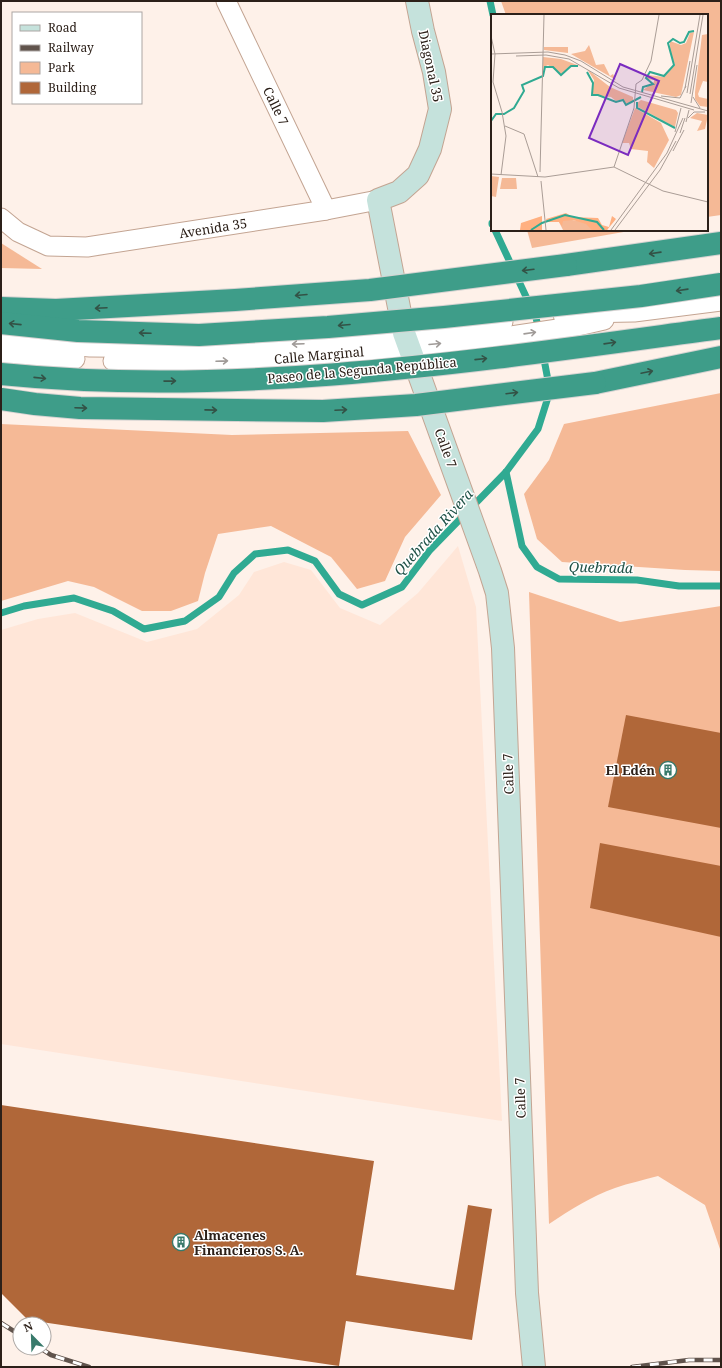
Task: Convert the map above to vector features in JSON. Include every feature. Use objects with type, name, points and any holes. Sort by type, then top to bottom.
[{"type":"highway","points":[[1,308],[56,310],[235,300],[370,290],[566,265],[721,243]]},
{"type":"highway","points":[[1,323],[78,331],[199,335],[444,317],[641,296],[721,284]]},
{"type":"highway","name":"Paseo de la Segunda República","points":[[1,374],[46,379],[138,382],[242,380],[395,369],[721,328]]},
{"type":"highway","points":[[1,399],[80,408],[323,411],[416,405],[595,383],[721,357]]},
{"type":"street","name":"Calle 7","points":[[226,1],[326,210]]},
{"type":"street","name":"Diagonal 35","points":[[378,200],[399,192],[418,175],[430,149],[440,109],[434,72],[423,32],[417,1]]},
{"type":"street","name":"Calle 7","points":[[378,200],[406,340],[497,594],[503,648],[527,1293],[534,1367]]},
{"type":"street","name":"Avenida 35","points":[[1,218],[18,232],[48,246],[87,247],[326,210],[378,200]]},
{"type":"street","name":"Calle Marginal","points":[[1,353],[99,360],[183,362],[300,358],[406,340],[579,320],[721,301]]},
{"type":"street","name":"Calle Marginal","points":[[1,339],[90,347],[187,348],[406,340]]},
{"type":"shaded area","points":[[458,546],[476,607],[502,1121],[1,1044],[1,630],[38,619],[75,613],[147,642],[197,629],[239,595],[254,572],[284,562],[311,570],[340,608],[380,625],[418,593]]},
{"type":"green space","points":[[501,1],[721,1],[721,215],[708,217],[708,14],[506,14]]},
{"type":"green space","points":[[527,231],[629,231],[532,248]]},
{"type":"green space","points":[[1,243],[42,269],[1,268]]},
{"type":"green space","points":[[721,393],[721,571],[562,562],[537,539],[524,494],[549,460],[564,424]]},
{"type":"green space","points":[[1,424],[232,435],[408,431],[441,495],[405,537],[385,581],[357,589],[331,557],[271,526],[218,534],[205,573],[198,601],[171,611],[142,611],[94,587],[68,581],[1,601]]},
{"type":"green space","points":[[529,592],[620,622],[721,606],[721,1252],[705,1205],[658,1176],[606,1191],[581,1204],[549,1224]]},
{"type":"building","name":"El Edén","points":[[626,715],[721,733],[721,828],[608,807]]},
{"type":"building","points":[[600,843],[721,866],[721,937],[590,908]]},
{"type":"building","name":"Almacenes Financieros S. A.","points":[[1,1105],[374,1161],[356,1275],[454,1290],[468,1205],[492,1209],[472,1340],[346,1321],[339,1366],[52,1324],[52,1316],[24,1316],[1,1293]]},
{"type":"waterway","name":"Quebrada Rivera","points":[[490,1],[493,14]]},
{"type":"waterway","name":"Quebrada Rivera","points":[[495,231],[536,318],[539,330]]},
{"type":"waterway","name":"Quebrada Rivera","points":[[1,613],[24,606],[74,598],[113,611],[144,629],[185,621],[219,597],[234,573],[255,554],[288,550],[315,561],[339,594],[362,605],[402,587],[430,550],[506,472],[538,429],[550,391],[543,354]]},
{"type":"waterway","name":"Quebrada","points":[[506,472],[522,546],[537,567],[559,579],[637,580],[679,586],[721,586]]},
{"type":"railway","points":[[1,1323],[12,1330]]},
{"type":"railway","points":[[52,1355],[89,1367]]},
{"type":"railway","points":[[632,1367],[689,1360],[721,1360]]},
{"type":"place","name":"El Edén","points":[[668,770]]},
{"type":"place","name":"Almacenes Financieros S. A.","points":[[181,1242]]}]
